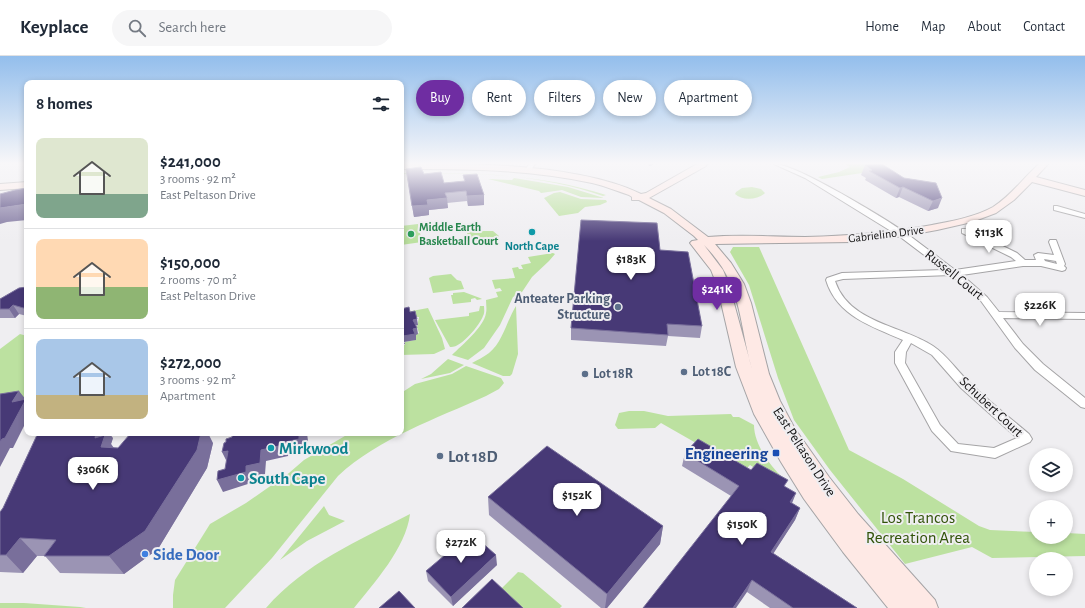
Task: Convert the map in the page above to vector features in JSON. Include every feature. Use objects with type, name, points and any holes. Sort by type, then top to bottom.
[{"type":"main road","points":[[0,192],[24,190]]},
{"type":"main road","name":"East Peltason Drive","points":[[605,190],[635,197],[696,242],[711,260],[723,285],[744,367],[762,414],[787,457],[811,492],[850,545],[902,608]]},
{"type":"main road","name":"East Peltason Drive","points":[[617,190],[681,219],[719,254],[736,279],[743,299],[754,349],[763,378],[779,416],[823,484],[897,575],[927,608]]},
{"type":"main road","points":[[635,197],[646,190]]},
{"type":"main road","points":[[635,197],[649,195],[658,190]]},
{"type":"main road","name":"Gabrielino Drive","points":[[706,241],[745,239],[832,240],[902,234],[955,223],[997,208],[1019,190]]},
{"type":"main road","points":[[1073,190],[1085,193]]},
{"type":"street","name":"Russell Court","points":[[829,190],[902,234],[971,286],[996,315],[1019,346],[1039,367],[1085,404]]},
{"type":"street","points":[[1057,208],[1085,216]]},
{"type":"street","points":[[965,231],[1014,255],[1023,263]]},
{"type":"street","name":"Schubert Court","points":[[910,338],[901,350],[899,358],[900,363],[936,428],[950,444],[955,448],[995,452],[1026,439],[964,384],[938,355],[925,345],[910,338],[858,316],[847,308],[838,299],[830,280],[842,276],[954,272],[1023,263],[1041,264],[1062,268],[1053,242]]},
{"type":"street","points":[[996,315],[1085,316]]},
{"type":"green space","points":[[534,190],[577,190],[604,198],[581,197],[562,190],[541,193]]},
{"type":"green space","points":[[582,190],[606,195],[603,196]]},
{"type":"green space","points":[[739,190],[762,190],[765,193],[758,197],[746,199],[735,194]]},
{"type":"green space","points":[[560,192],[581,199],[606,200],[607,202],[600,205],[585,207],[578,213],[559,216],[544,198]]},
{"type":"green space","name":"Middle Earth Basketball Court","points":[[418,224],[422,242],[404,245],[404,226]]},
{"type":"green space","points":[[493,231],[499,236],[494,240],[478,242],[468,239],[467,232]]},
{"type":"green space","name":"Los Trancos Recreation Area","points":[[733,247],[759,247],[849,450],[903,479],[979,526],[990,530],[1029,532],[1029,544],[1073,544],[1073,533],[1085,534],[1085,556],[1073,556],[1073,552],[1029,552],[1029,557],[992,558],[972,547],[905,564],[830,470],[794,420],[778,378],[749,285],[730,252]]},
{"type":"green space","points":[[553,253],[555,254],[532,277],[522,292],[513,297],[500,325],[484,348],[468,360],[452,355],[472,336],[481,324],[486,313],[486,300],[498,297],[496,292],[502,291],[500,288],[495,289],[492,280],[515,278],[512,268],[518,267],[519,269],[523,269],[521,265],[531,263],[528,257]]},
{"type":"green space","points":[[451,274],[457,280],[461,281],[464,289],[433,293],[429,278],[433,276]]},
{"type":"green space","points":[[464,292],[482,299],[477,300],[475,298],[471,299],[471,302],[453,304],[451,295],[453,295],[453,293]]},
{"type":"green space","points":[[480,306],[484,306],[484,315],[478,325],[469,336],[459,344],[454,347],[450,347],[435,320],[469,316],[469,313],[479,311]]},
{"type":"green space","points":[[516,306],[518,354],[512,374],[510,376],[503,376],[472,363],[487,354],[498,343]]},
{"type":"green space","points":[[428,308],[442,338],[445,349],[434,354],[404,355],[405,342],[415,340],[415,335],[419,333],[417,327],[419,317],[412,317],[404,314],[404,312]]},
{"type":"green space","points":[[20,334],[24,335],[24,400],[0,404],[0,349]]},
{"type":"green space","points":[[448,359],[464,365],[450,373],[421,379],[431,374]]},
{"type":"green space","points":[[466,366],[501,378],[504,383],[499,389],[486,396],[404,433],[404,391],[415,384],[452,374]]},
{"type":"green space","points":[[644,411],[668,416],[731,414],[733,417],[739,417],[754,425],[760,447],[773,467],[783,478],[756,469],[750,465],[747,468],[703,447],[661,423],[655,428],[618,429],[615,425],[619,413]]},
{"type":"green space","points":[[345,436],[398,436],[371,451],[338,476],[272,558],[225,608],[173,608],[175,580],[210,524],[246,503],[289,473],[304,460]]},
{"type":"green space","points":[[324,506],[329,515],[345,521],[307,541],[280,560]]},
{"type":"green space","points":[[410,514],[407,527],[396,552],[354,608],[266,608],[281,592],[298,578],[333,554]]},
{"type":"green space","points":[[518,572],[523,573],[562,606],[560,608],[512,608],[499,591]]},
{"type":"green space","points":[[0,603],[24,603],[86,608],[0,608]]},
{"type":"building","points":[[15,190],[24,190],[24,204],[0,208],[0,194]]},
{"type":"building","points":[[409,190],[482,190],[484,195],[467,196],[466,191],[445,193],[447,198],[427,200],[428,205],[412,206]]},
{"type":"building","points":[[909,190],[939,190],[942,198],[933,201]]},
{"type":"building","name":"Anteater Parking Structure","points":[[581,220],[657,223],[660,250],[688,252],[702,326],[667,324],[668,335],[571,328]]},
{"type":"building","points":[[24,287],[24,308],[13,305],[9,309],[0,309],[0,299],[19,288]]},
{"type":"building","points":[[409,307],[410,312],[415,311],[417,319],[413,320],[417,328],[413,329],[415,334],[404,336],[404,308]]},
{"type":"building","points":[[19,391],[12,402],[24,399],[24,403],[5,438],[0,442],[0,394]]},
{"type":"building","points":[[37,436],[95,436],[95,438],[105,436],[101,447],[118,448],[128,436],[200,436],[197,450],[145,531],[109,556],[44,556],[56,540],[20,538],[6,555],[0,555],[0,512]]},
{"type":"building","points":[[299,436],[299,439],[285,442],[283,445],[261,450],[260,463],[246,466],[246,472],[217,480],[218,471],[225,469],[228,451],[222,452],[224,443],[226,442],[226,439],[232,437]]},
{"type":"building","points":[[698,439],[751,470],[757,463],[788,480],[784,486],[796,493],[790,502],[800,508],[771,552],[857,608],[793,608],[752,580],[733,608],[643,608],[739,486],[685,453]]},
{"type":"building","points":[[547,446],[663,526],[607,594],[488,497]]},
{"type":"building","points":[[471,533],[496,555],[451,597],[426,571]]},
{"type":"building","points":[[492,579],[523,608],[462,608]]},
{"type":"building","points":[[399,591],[415,608],[379,608]]},
{"type":"place","name":"North Cape","points":[[532,232]]},
{"type":"place","name":"Middle Earth Basketball Court","points":[[411,234]]},
{"type":"place","name":"Anteater Parking Structure","points":[[618,307]]},
{"type":"place","name":"Lot 18C","points":[[684,372]]},
{"type":"place","name":"Lot 18R","points":[[585,374]]},
{"type":"place","name":"Mirkwood","points":[[271,448]]},
{"type":"place","name":"Engineering","points":[[776,453]]},
{"type":"place","name":"Lot 18D","points":[[440,456]]},
{"type":"place","name":"South Cape","points":[[241,478]]},
{"type":"place","name":"Side Door","points":[[145,554]]}]
